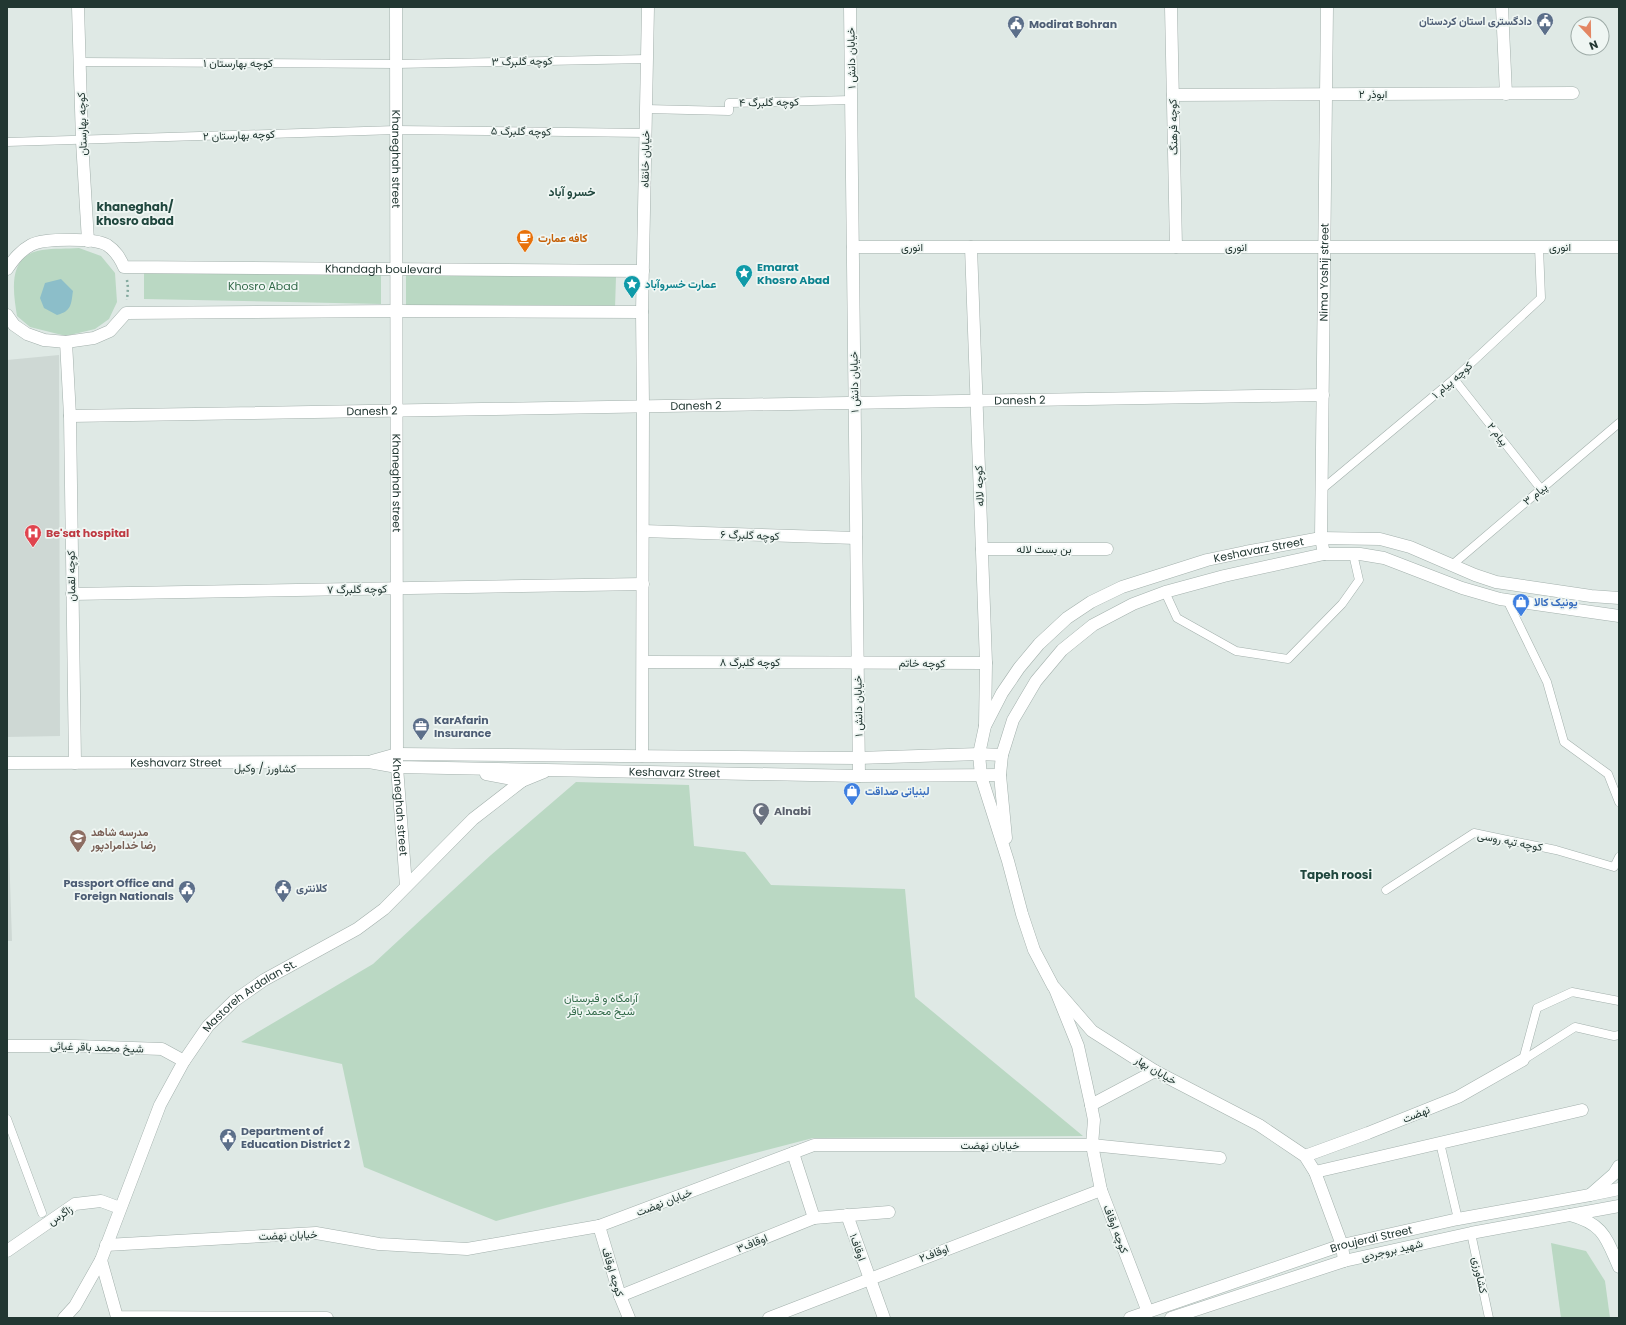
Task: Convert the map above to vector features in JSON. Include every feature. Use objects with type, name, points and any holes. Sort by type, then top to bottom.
[{"type":"street","name":"کوچه بهارستان","points":[[78,7],[82,141],[88,241]]},
{"type":"street","name":"Khaneghah street","points":[[396,7],[397,769],[406,886]]},
{"type":"street","name":"خیابان خانقاه","points":[[642,756],[644,406],[642,271],[648,7]]},
{"type":"street","name":"خیابان دانش ۱","points":[[850,7],[859,776]]},
{"type":"street","name":"کوچه فرهنگ","points":[[1171,7],[1176,247]]},
{"type":"street","name":"Nima Yoshij street","points":[[1324,554],[1321,538],[1321,490],[1327,7]]},
{"type":"street","points":[[1502,7],[1506,94]]},
{"type":"street","name":"ابوذر ۲","points":[[1173,95],[1573,93]]},
{"type":"street","points":[[7,269],[17,254],[32,244],[66,239],[88,241],[106,245],[118,255],[124,267]]},
{"type":"street","name":"انوری","points":[[853,247],[1619,247]]},
{"type":"street","name":"کوچه لاله","points":[[971,247],[986,663],[985,726]]},
{"type":"street","name":"Khandagh boulevard","points":[[124,267],[642,271]]},
{"type":"street","points":[[8,315],[14,324],[27,334],[44,340],[66,342],[94,338],[110,331],[126,313],[396,311],[642,312]]},
{"type":"street","name":"کوچه لقمان","points":[[66,342],[70,416],[75,763]]},
{"type":"street","name":"Danesh 2","points":[[70,416],[1323,395]]},
{"type":"street","name":"کوچه گلبرگ ۶","points":[[643,531],[856,538]]},
{"type":"street","name":"Keshavarz Street","points":[[981,776],[979,754],[985,726],[1002,693],[1019,668],[1039,644],[1066,618],[1091,602],[1122,587],[1206,560],[1321,538],[1380,539],[1410,547],[1496,582],[1591,596],[1619,598]]},
{"type":"street","name":"بن بست لاله","points":[[982,549],[1107,548]]},
{"type":"street","name":"Keshavarz Street","points":[[7,763],[369,762],[397,769],[549,770],[859,776],[1000,776],[1002,755],[1012,720],[1036,681],[1062,650],[1093,625],[1133,604],[1165,592],[1224,576],[1324,554],[1353,554],[1384,558],[1462,588],[1507,600],[1619,616]]},
{"type":"street","name":"کوچه گلبرگ ۷","points":[[72,594],[643,584]]},
{"type":"street","name":"کوچه گلبرگ ۸","points":[[643,662],[857,662]]},
{"type":"street","name":"کوچه خاتم","points":[[857,662],[986,663]]},
{"type":"street","name":"Keshavarz Street","points":[[369,762],[397,754],[858,758],[979,754],[1002,755]]},
{"type":"street","name":"کشاورز / وکیل","points":[[7,770],[235,767],[456,769],[522,781]]},
{"type":"street","name":"Mastoreh Ardalan St.","points":[[64,1318],[75,1306],[101,1260],[160,1105],[184,1061],[208,1026],[234,1001],[264,980],[358,929],[384,909],[473,819],[522,781],[549,770]]},
{"type":"street","name":"خیابان بهار","points":[[981,776],[1034,950],[1053,986],[1092,1031],[1155,1071],[1259,1125],[1305,1156],[1315,1172],[1342,1245],[1344,1261]]},
{"type":"street","name":"خیابان بهار","points":[[1000,776],[1008,861]]},
{"type":"street","name":"کوچه اوقاف","points":[[1053,986],[1078,1046],[1092,1105],[1094,1120],[1092,1145],[1101,1190],[1148,1312]]},
{"type":"street","name":"شیخ محمد باقر غیاثی","points":[[7,1046],[75,1046],[162,1049],[184,1061]]},
{"type":"street","name":"نهضت","points":[[1305,1156],[1368,1133],[1458,1097],[1523,1060]]},
{"type":"street","points":[[1092,1105],[1155,1071]]},
{"type":"street","points":[[1315,1172],[1582,1110]]},
{"type":"street","name":"خیابان نهضت","points":[[106,1245],[316,1233],[379,1244],[467,1249],[599,1226],[814,1145],[1092,1145],[1220,1158]]},
{"type":"street","points":[[793,1153],[814,1218]]},
{"type":"street","points":[[1590,1195],[1614,1174],[1619,1166]]},
{"type":"street","name":"Broujerdi Street","points":[[1130,1318],[1342,1245],[1458,1219],[1619,1189]]},
{"type":"street","name":"اوقاف۲","points":[[768,1318],[1101,1190]]},
{"type":"street","name":"زاگرس","points":[[7,1251],[76,1204],[101,1201],[120,1208]]},
{"type":"street","name":"شهید بروجردی","points":[[1171,1318],[1344,1261],[1471,1233],[1619,1206]]},
{"type":"street","name":"اوقاف۳","points":[[620,1296],[814,1218],[889,1212]]},
{"type":"street","name":"اوقاف۱","points":[[847,1215],[884,1318]]},
{"type":"street","points":[[1570,1215],[1585,1219],[1597,1228],[1606,1238],[1619,1267]]},
{"type":"street","name":"کوچه اوقاف","points":[[599,1226],[620,1296],[629,1318]]},
{"type":"street","points":[[101,1260],[117,1317],[327,1318]]},
{"type":"lane","name":"کوچه گلبرگ ۳","points":[[396,64],[647,59]]},
{"type":"lane","name":"کوچه بهارستان ۱","points":[[80,62],[396,64]]},
{"type":"lane","name":"کوچه گلبرگ ۴","points":[[646,109],[729,111],[729,103],[851,100]]},
{"type":"lane","name":"کوچه بهارستان ۲","points":[[7,142],[82,141],[396,130]]},
{"type":"lane","name":"کوچه گلبرگ ۵","points":[[396,130],[646,133]]},
{"type":"lane","name":"کوچه پیام ۱","points":[[1321,490],[1454,379],[1541,298],[1539,247]]},
{"type":"lane","name":"پیام ۲","points":[[1454,379],[1541,489]]},
{"type":"lane","name":"پیام ۳","points":[[1452,565],[1619,423]]},
{"type":"lane","points":[[1165,592],[1177,618],[1236,651],[1288,659],[1342,604],[1359,580],[1353,554]]},
{"type":"lane","points":[[1507,600],[1547,682],[1564,742],[1608,774],[1619,802]]},
{"type":"lane","name":"کوچه تپه روسی","points":[[1386,890],[1474,833],[1556,850],[1614,867],[1619,857]]},
{"type":"lane","points":[[1523,1060],[1537,1008],[1572,992],[1619,1001]]},
{"type":"lane","points":[[1523,1060],[1575,1027],[1614,1036],[1619,1035]]},
{"type":"lane","points":[[7,1120],[42,1213]]},
{"type":"lane","points":[[1440,1143],[1458,1219]]},
{"type":"lane","name":"کشاورزی","points":[[1471,1233],[1489,1318]]},
{"type":"path","points":[[124,267],[128,288],[126,313]]},
{"type":"shaded area","name":"Be'sat hospital","points":[[59,355],[60,736],[7,737],[7,360]]},
{"type":"shaded area","points":[[7,790],[12,941],[7,941]]},
{"type":"green space","points":[[79,248],[101,256],[115,273],[117,302],[109,319],[95,329],[66,336],[30,327],[17,316],[14,285],[18,266],[23,259],[31,253],[47,249]]},
{"type":"green space","name":"Khosro Abad","points":[[144,268],[381,273],[381,304],[144,299]]},
{"type":"green space","points":[[406,274],[616,277],[615,308],[406,305]]},
{"type":"green space","name":"آرامگاه و قبرستان شیخ محمد باقر","points":[[576,782],[689,785],[694,846],[745,852],[771,885],[905,889],[915,997],[1083,1136],[813,1138],[496,1221],[364,1167],[342,1064],[241,1042],[373,964],[491,855]]},
{"type":"green space","points":[[1551,1243],[1586,1251],[1605,1281],[1610,1318],[1561,1318]]},
{"type":"water","points":[[61,279],[73,291],[71,303],[68,309],[57,315],[44,308],[40,298],[45,283]]},
{"type":"place","name":"دادگستری استان کردستان","points":[[1545,36]]},
{"type":"place","name":"Modirat Bohran","points":[[1016,39]]},
{"type":"place","name":"کافه عمارت","points":[[525,253]]},
{"type":"place","name":"Emarat Khosro Abad","points":[[744,288]]},
{"type":"place","name":"عمارت خسروآباد","points":[[632,299]]},
{"type":"place","name":"Be'sat hospital","points":[[33,548]]},
{"type":"place","name":"یونیک کالا","points":[[1521,617]]},
{"type":"place","name":"KarAfarin Insurance","points":[[421,741]]},
{"type":"place","name":"لبنیاتی ‌صداقت","points":[[852,806]]},
{"type":"place","name":"Alnabi","points":[[761,826]]},
{"type":"place","name":"مدرسه شاهد رضا خدامرادپور","points":[[78,853]]},
{"type":"place","name":"کلانتری","points":[[283,903]]},
{"type":"place","name":"Passport Office and Foreign Nationals","points":[[187,904]]},
{"type":"place","name":"Department of Education District 2","points":[[228,1152]]},
{"type":"district","name":"خسرو آباد","points":[[572,191]]},
{"type":"district","name":"khaneghah/ khosro abad","points":[[135,213]]},
{"type":"district","name":"Tapeh roosi","points":[[1336,874]]}]
